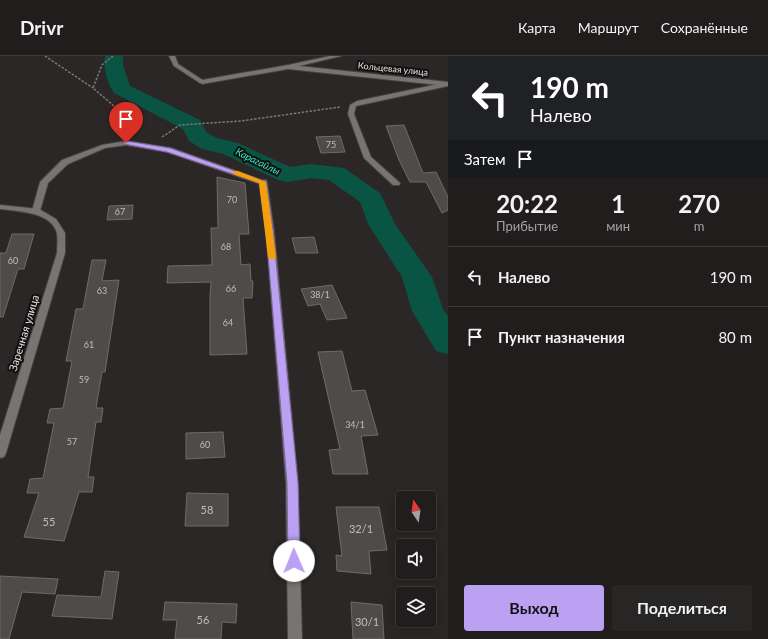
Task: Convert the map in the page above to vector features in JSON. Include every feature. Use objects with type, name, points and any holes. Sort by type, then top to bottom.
[{"type":"street","name":"Кольцевая улица","points":[[172,56],[176,65],[202,82],[288,67],[338,56]]},
{"type":"street","name":"Кольцевая улица","points":[[288,67],[448,84]]},
{"type":"street","points":[[396,183],[368,158],[351,114],[353,105],[448,84]]},
{"type":"street","points":[[0,207],[36,210],[44,182],[65,162],[104,146],[126,143],[168,150],[263,182],[270,238],[292,483],[295,639]]},
{"type":"street","name":"Заречная улица","points":[[0,453],[61,253],[61,233],[53,220],[36,210]]},
{"type":"path","points":[[45,56],[93,88],[115,108],[126,143]]},
{"type":"path","points":[[93,88],[102,65],[112,56]]},
{"type":"path","points":[[180,126],[241,121],[353,105]]},
{"type":"building","points":[[404,125],[423,173],[436,172],[448,197],[448,210],[442,213],[426,182],[410,182],[399,160],[386,126]]},
{"type":"building","points":[[340,136],[345,152],[321,153],[316,137]]},
{"type":"building","points":[[217,177],[245,183],[249,234],[239,234],[241,265],[250,264],[251,281],[253,281],[252,298],[243,298],[247,354],[210,355],[211,282],[167,283],[168,266],[212,265],[211,228],[218,228]]},
{"type":"building","points":[[133,205],[132,219],[107,220],[109,206]]},
{"type":"building","points":[[12,234],[34,234],[24,269],[18,269],[3,317],[0,317],[0,253],[6,253]]},
{"type":"building","points":[[314,237],[318,253],[296,253],[292,238]]},
{"type":"building","points":[[92,260],[106,260],[102,281],[119,280],[105,372],[102,372],[96,408],[103,408],[101,422],[96,422],[88,477],[94,477],[92,492],[79,492],[64,541],[24,537],[39,493],[27,493],[30,479],[43,478],[54,423],[47,423],[50,409],[63,408],[72,361],[66,361],[76,309],[83,309]]},
{"type":"building","points":[[332,285],[347,318],[327,320],[320,304],[308,306],[301,289]]},
{"type":"building","points":[[342,351],[352,391],[365,390],[378,435],[361,436],[368,474],[333,474],[329,450],[340,449],[318,352]]},
{"type":"building","points":[[223,432],[225,457],[186,459],[186,433]]},
{"type":"building","points":[[187,493],[228,494],[228,526],[185,526]]},
{"type":"building","points":[[336,507],[379,507],[387,550],[369,551],[371,574],[337,571],[336,555],[342,556]]},
{"type":"building","points":[[105,571],[119,572],[112,619],[52,616],[57,595],[101,597]]},
{"type":"building","points":[[0,576],[58,579],[55,594],[22,592],[9,639],[0,639]]},
{"type":"building","points":[[165,602],[237,604],[236,623],[222,622],[221,639],[175,639],[177,620],[163,620]]},
{"type":"building","points":[[351,602],[382,605],[384,639],[353,639]]},
{"type":"waterway","name":"Карагайлы","points":[[114,56],[113,65],[121,89],[192,125],[197,136],[210,144],[230,148],[287,175],[311,171],[335,173],[371,198],[382,224],[417,277],[428,311],[448,342]]},
{"type":"slow traffic","points":[[236,173],[263,182],[272,257]]},
{"type":"route","points":[[126,143],[168,150],[263,182],[270,231],[292,483],[294,561]]}]
